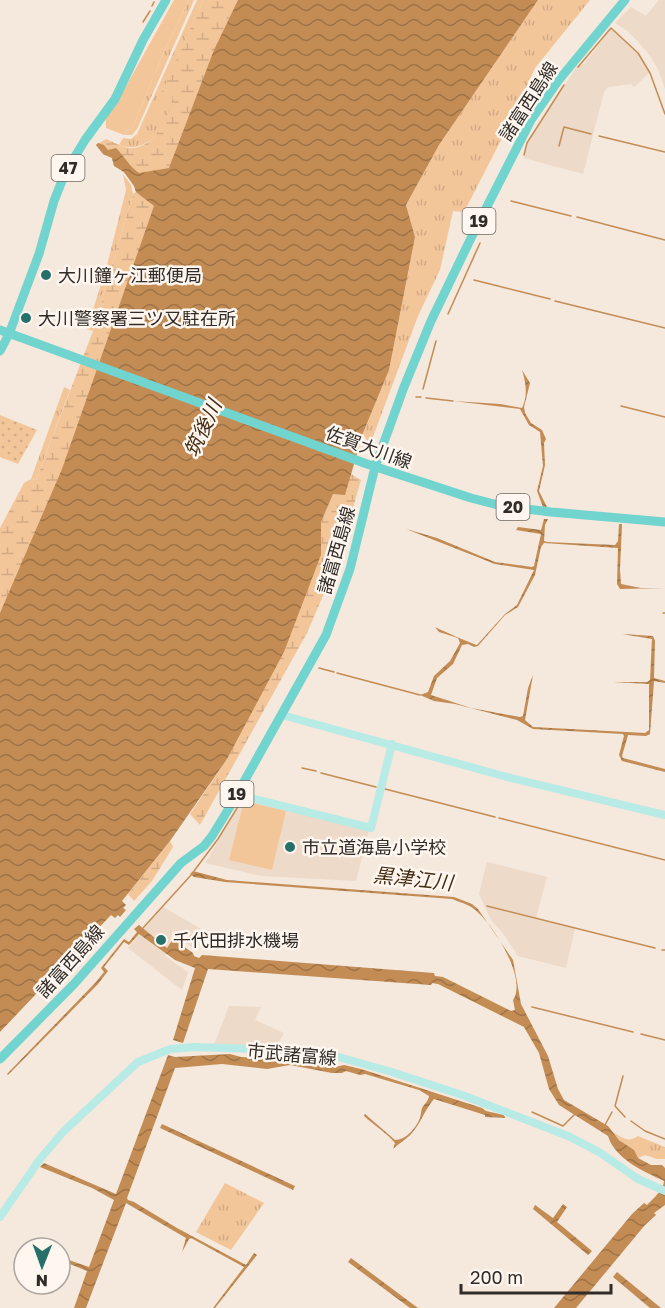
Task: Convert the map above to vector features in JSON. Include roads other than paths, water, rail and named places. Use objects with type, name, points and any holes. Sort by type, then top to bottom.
[{"type":"main road","name":"47","points":[[0,351],[5,332],[65,173],[85,140],[115,99],[142,40],[166,0]]},
{"type":"main road","name":"諸富西島線","points":[[0,1059],[74,984],[181,863],[204,846],[212,836],[326,635],[353,561],[371,465],[431,321],[511,157],[531,120],[558,81],[625,0]]},
{"type":"main road","name":"佐賀大川線","points":[[5,332],[441,489],[502,506],[665,522]]},
{"type":"main road","points":[[282,716],[507,777],[665,815]]},
{"type":"main road","points":[[247,797],[371,828],[392,744]]},
{"type":"main road","name":"市武諸富線","points":[[0,1217],[40,1159],[64,1131],[138,1062],[170,1049],[195,1047],[289,1050],[328,1054],[392,1072],[465,1096],[568,1136],[599,1152],[638,1179],[661,1189]]},
{"type":"water","name":"筑後川","points":[[238,0],[538,0],[439,145],[406,205],[415,237],[389,370],[363,433],[345,495],[333,494],[321,522],[321,555],[284,652],[227,759],[170,841],[122,901],[126,905],[123,908],[126,910],[120,917],[118,915],[115,918],[111,915],[0,1032],[0,613],[62,469],[154,206],[136,192],[124,172],[114,166],[112,158],[103,154],[96,145],[98,143],[104,145],[108,150],[116,148],[139,173],[169,168],[214,50]]},
{"type":"water","points":[[522,370],[530,383],[524,407],[525,413],[531,423],[542,430],[546,439],[544,443],[545,465],[539,491],[547,507],[543,507],[537,491],[543,466],[540,432],[529,425],[520,409],[453,401],[522,408],[526,389]]},
{"type":"water","points":[[544,519],[548,519],[545,525],[544,541],[547,542],[615,545],[618,541],[619,524],[622,524],[621,584],[641,588],[665,588],[620,589],[617,584],[618,548],[544,543],[541,547],[535,575],[518,607],[505,615],[478,646],[462,645],[453,664],[437,678],[431,695],[471,708],[520,717],[523,716],[533,675],[525,720],[533,727],[645,733],[649,730],[649,684],[613,682],[647,682],[650,680],[652,639],[622,634],[653,636],[655,641],[654,678],[665,681],[665,683],[654,681],[650,734],[646,736],[628,735],[622,756],[665,769],[665,772],[622,761],[619,755],[623,734],[533,729],[517,720],[434,701],[420,695],[428,692],[434,676],[450,661],[460,643],[458,638],[439,632],[435,627],[477,645],[505,614],[517,605],[534,570],[495,564],[406,529],[437,538],[495,562],[532,567],[541,534],[516,530],[518,527],[541,530]]},
{"type":"water","points":[[193,871],[227,880],[454,897],[472,904],[488,924],[472,907],[452,899],[225,882],[194,877],[190,874]]},
{"type":"water","points":[[139,925],[167,948],[173,939],[199,958],[202,955],[434,973],[435,976],[443,977],[511,1011],[515,1010],[513,1000],[516,979],[500,941],[513,960],[521,1004],[548,1056],[558,1089],[564,1100],[608,1126],[619,1140],[634,1150],[638,1158],[651,1165],[662,1165],[665,1168],[665,1205],[654,1213],[656,1215],[645,1225],[576,1308],[554,1308],[632,1214],[644,1203],[647,1205],[658,1194],[664,1181],[623,1158],[608,1136],[559,1105],[549,1089],[539,1053],[524,1027],[438,984],[208,969],[183,1043],[173,1040],[195,968],[175,960],[139,934],[129,945],[124,942],[104,967],[108,971],[98,984],[7,1074],[96,982],[104,972],[101,968],[124,939],[129,942],[137,932],[134,929]]},
{"type":"water","points":[[230,1054],[241,1057],[296,1057],[324,1062],[335,1067],[344,1065],[504,1115],[505,1118],[485,1117],[485,1115],[434,1099],[412,1133],[393,1149],[395,1143],[364,1116],[365,1114],[395,1140],[403,1138],[416,1126],[422,1108],[429,1098],[419,1090],[365,1074],[346,1071],[332,1073],[290,1065],[267,1069],[222,1064],[175,1068],[127,1198],[246,1265],[254,1253],[257,1255],[213,1308],[244,1267],[191,1238],[182,1252],[186,1238],[126,1203],[86,1308],[74,1308],[87,1271],[72,1265],[72,1261],[89,1267],[114,1200],[92,1188],[40,1167],[44,1163],[116,1194],[168,1055],[175,1057]]},
{"type":"water","points":[[162,1124],[295,1186],[293,1190],[160,1128]]},
{"type":"water","points":[[563,1204],[567,1207],[557,1222],[592,1251],[588,1255],[533,1209],[535,1205],[553,1218]]},
{"type":"water","points":[[351,1258],[418,1308],[410,1308],[348,1262]]},
{"type":"water","points":[[617,1272],[661,1308],[650,1308],[613,1277]]},
{"type":"waterway","points":[[152,6],[154,2]]},
{"type":"waterway","points":[[143,22],[150,11]]},
{"type":"waterway","points":[[578,67],[611,28],[638,53],[650,73],[665,114]]},
{"type":"waterway","points":[[524,155],[527,143],[564,85]]},
{"type":"waterway","points":[[559,146],[564,127],[591,134]]},
{"type":"waterway","points":[[599,136],[665,152]]},
{"type":"waterway","points":[[511,201],[571,216]]},
{"type":"waterway","points":[[577,217],[665,240]]},
{"type":"waterway","points":[[448,314],[480,243]]},
{"type":"waterway","points":[[474,280],[550,299]]},
{"type":"waterway","points":[[555,301],[665,328]]},
{"type":"waterway","points":[[423,389],[436,341]]},
{"type":"waterway","points":[[416,397],[421,397]]},
{"type":"waterway","points":[[426,398],[453,401]]},
{"type":"waterway","points":[[621,406],[665,417]]},
{"type":"waterway","points":[[319,668],[334,672]]},
{"type":"waterway","points":[[337,673],[420,695]]},
{"type":"waterway","points":[[302,768],[316,771]]},
{"type":"waterway","points":[[321,773],[376,787]]},
{"type":"waterway","points":[[385,789],[495,817]]},
{"type":"waterway","points":[[194,871],[218,839],[242,800]]},
{"type":"waterway","points":[[499,818],[665,860]]},
{"type":"waterway","name":"黒津江川","points":[[143,928],[192,874]]},
{"type":"waterway","points":[[487,906],[655,948]]},
{"type":"waterway","points":[[74,952],[80,958]]},
{"type":"waterway","points":[[532,1007],[633,1032]]},
{"type":"waterway","points":[[641,1034],[665,1040]]},
{"type":"waterway","points":[[623,1076],[615,1106],[625,1117]]},
{"type":"waterway","points":[[532,1112],[563,1126],[575,1114]]},
{"type":"waterway","points":[[605,1125],[612,1112]]},
{"type":"waterway","points":[[631,1121],[645,1131],[665,1139]]},
{"type":"place","name":"大川鐘ヶ江郵便局","points":[[46,275]]},
{"type":"place","name":"大川警察署三ツ又駐在所","points":[[26,318]]},
{"type":"place","name":"市立道海島小学校","points":[[290,847]]},
{"type":"place","name":"千代田排水機場","points":[[161,940]]}]
